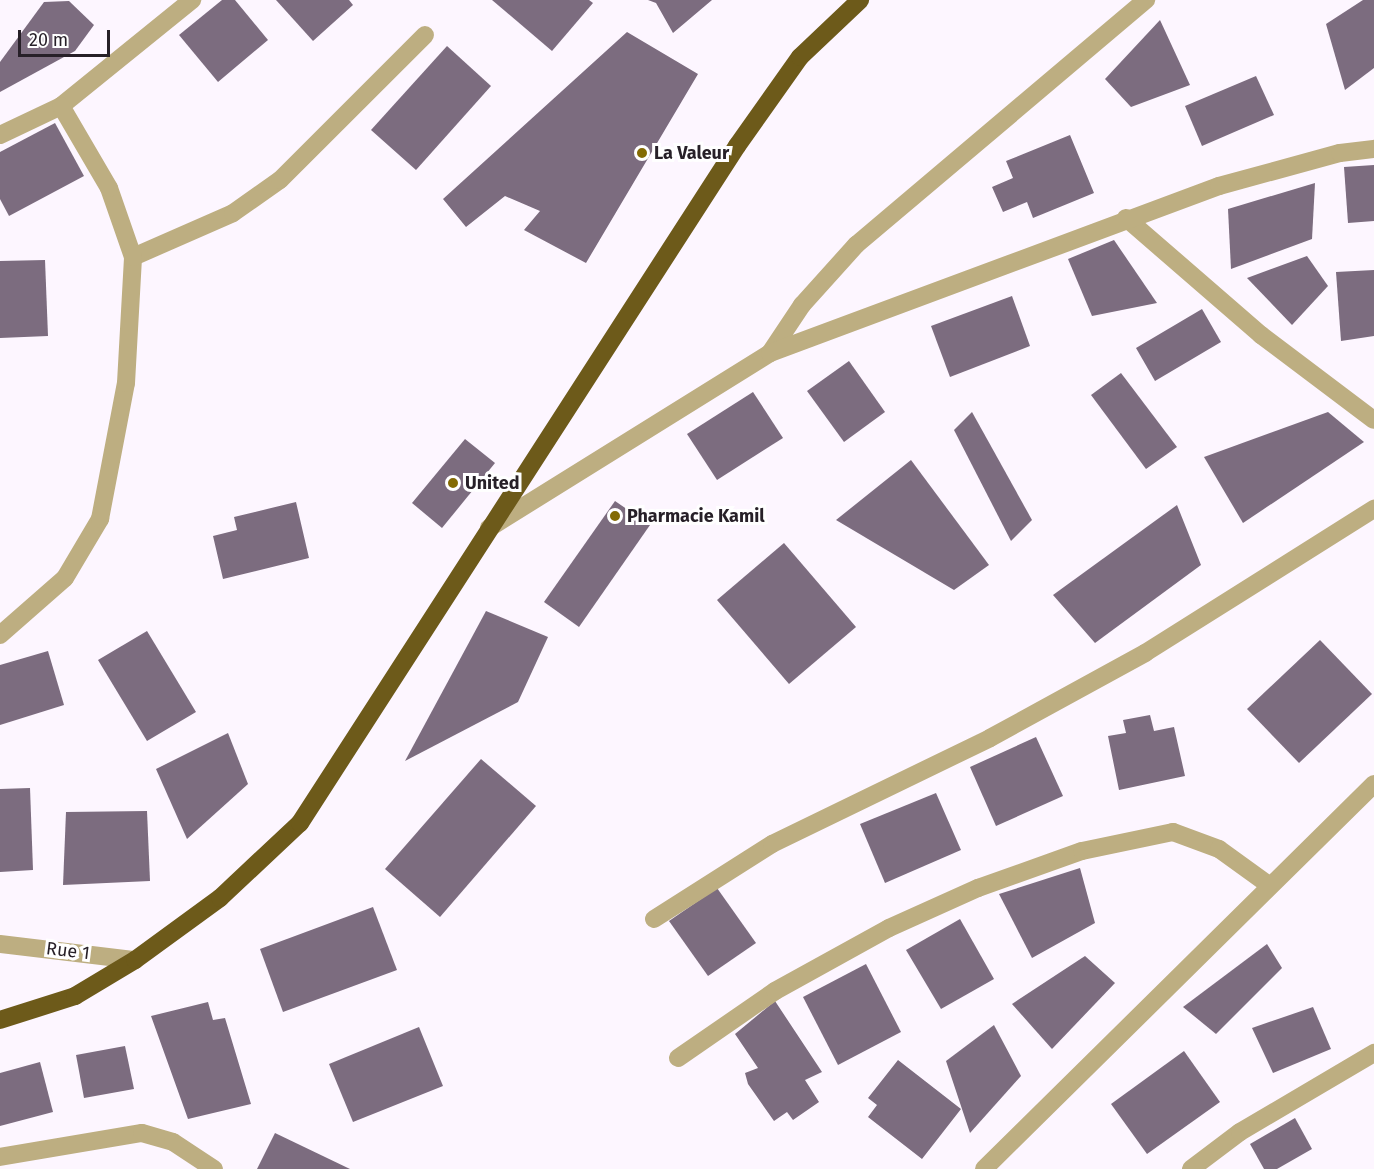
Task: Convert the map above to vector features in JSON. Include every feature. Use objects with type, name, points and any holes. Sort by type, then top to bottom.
[{"type":"highway","points":[[0,1020],[75,996],[135,960],[220,898],[300,823],[644,282],[776,89],[827,27],[860,0]]},
{"type":"street","points":[[0,135],[61,106],[192,0]]},
{"type":"street","points":[[770,353],[802,305],[856,245],[1146,0]]},
{"type":"street","points":[[132,257],[233,213],[280,180],[425,35]]},
{"type":"street","points":[[0,635],[65,578],[100,519],[126,383],[132,257],[110,188],[61,106]]},
{"type":"street","points":[[489,528],[770,353],[1126,218],[1284,166],[1374,149]]},
{"type":"street","points":[[1126,218],[1261,335],[1374,420]]},
{"type":"street","points":[[654,920],[803,828],[990,738],[1145,654],[1374,509]]},
{"type":"street","points":[[984,1169],[1269,885],[1374,784]]},
{"type":"street","points":[[678,1058],[775,991],[889,928],[978,888],[1082,851],[1173,832],[1219,849],[1269,885]]},
{"type":"street","name":"Rue 1","points":[[0,944],[135,960]]},
{"type":"street","points":[[1191,1169],[1240,1132],[1374,1053]]},
{"type":"street","points":[[0,1157],[142,1133],[173,1142],[214,1169]]},
{"type":"building","points":[[222,0],[235,0],[268,40],[218,82],[179,35]]},
{"type":"building","points":[[276,0],[349,0],[353,5],[313,41]]},
{"type":"building","points":[[492,0],[589,0],[593,3],[552,51]]},
{"type":"building","points":[[648,0],[712,0],[673,33],[656,3]]},
{"type":"building","points":[[1363,0],[1374,0],[1374,68],[1345,90],[1326,24]]},
{"type":"building","points":[[69,1],[94,25],[75,51],[0,92],[0,62],[44,2]]},
{"type":"building","points":[[1160,20],[1190,85],[1131,107],[1105,79]]},
{"type":"building","points":[[627,32],[698,74],[586,263],[524,230],[540,211],[505,196],[466,227],[443,199]]},
{"type":"building","points":[[447,46],[491,86],[416,170],[371,130]]},
{"type":"building","points":[[1256,76],[1274,115],[1202,146],[1185,106]]},
{"type":"building","points":[[55,123],[84,176],[9,216],[0,199],[0,152]]},
{"type":"building","points":[[1070,135],[1094,193],[1033,218],[1027,202],[1003,212],[992,187],[1013,178],[1006,161]]},
{"type":"building","points":[[1374,165],[1374,221],[1348,223],[1344,167]]},
{"type":"building","points":[[1315,183],[1312,239],[1231,269],[1228,209]]},
{"type":"building","points":[[1114,240],[1157,303],[1092,316],[1068,259]]},
{"type":"building","points":[[1307,256],[1328,286],[1292,325],[1247,278]]},
{"type":"building","points":[[45,260],[48,336],[0,338],[0,261]]},
{"type":"building","points":[[1374,270],[1374,336],[1341,341],[1336,272]]},
{"type":"building","points":[[1012,296],[1030,346],[950,377],[931,326]]},
{"type":"building","points":[[1202,309],[1221,342],[1155,381],[1136,348]]},
{"type":"building","points":[[849,361],[885,412],[844,442],[807,391]]},
{"type":"building","points":[[1121,373],[1177,447],[1146,469],[1091,395]]},
{"type":"building","points":[[753,392],[783,438],[717,480],[687,434]]},
{"type":"building","points":[[972,412],[1032,520],[1011,541],[954,430]]},
{"type":"building","points":[[1328,412],[1364,442],[1243,523],[1204,457]]},
{"type":"building","name":"United","points":[[465,439],[495,463],[442,528],[412,503]]},
{"type":"building","points":[[911,460],[989,565],[954,590],[836,520]]},
{"type":"building","points":[[615,501],[650,525],[579,627],[544,602]]},
{"type":"building","points":[[296,502],[309,558],[223,579],[213,536],[237,530],[234,517]]},
{"type":"building","points":[[1177,505],[1201,565],[1095,643],[1053,595]]},
{"type":"building","points":[[784,543],[856,627],[789,684],[717,600]]},
{"type":"building","points":[[486,611],[548,637],[518,702],[405,761]]},
{"type":"building","points":[[147,631],[196,712],[147,741],[98,660]]},
{"type":"building","points":[[1320,640],[1372,694],[1299,763],[1247,709]]},
{"type":"building","points":[[48,651],[64,705],[0,725],[0,665]]},
{"type":"building","points":[[1150,715],[1154,731],[1174,727],[1185,776],[1119,790],[1108,736],[1126,733],[1123,720]]},
{"type":"building","points":[[228,733],[248,784],[187,839],[156,769]]},
{"type":"building","points":[[1036,737],[1063,796],[996,826],[970,767]]},
{"type":"building","points":[[481,759],[536,806],[440,917],[385,869]]},
{"type":"building","points":[[30,788],[33,870],[0,872],[0,789]]},
{"type":"building","points":[[936,793],[961,850],[885,883],[860,824]]},
{"type":"building","points":[[147,811],[150,881],[63,885],[66,812]]},
{"type":"building","points":[[1080,868],[1095,923],[1032,958],[999,894]]},
{"type":"building","points":[[717,888],[756,943],[708,976],[669,921]]},
{"type":"building","points":[[373,907],[397,970],[283,1012],[260,949]]},
{"type":"building","points":[[960,919],[994,979],[941,1009],[906,950]]},
{"type":"building","points":[[1267,944],[1282,968],[1216,1034],[1183,1007]]},
{"type":"building","points":[[1085,956],[1115,983],[1052,1049],[1012,1004]]},
{"type":"building","points":[[866,964],[901,1032],[838,1065],[803,997]]},
{"type":"building","points":[[775,1001],[822,1072],[805,1080],[819,1102],[793,1120],[787,1112],[774,1121],[748,1084],[745,1073],[758,1068],[735,1034]]},
{"type":"building","points":[[208,1002],[213,1020],[225,1018],[251,1104],[188,1119],[151,1016]]},
{"type":"building","points":[[1313,1007],[1331,1049],[1273,1073],[1252,1028]]},
{"type":"building","points":[[994,1025],[1021,1076],[970,1133],[946,1061]]},
{"type":"building","points":[[419,1027],[443,1086],[353,1122],[329,1064]]},
{"type":"building","points":[[125,1046],[134,1089],[84,1098],[76,1055]]},
{"type":"building","points":[[1184,1051],[1220,1102],[1147,1154],[1111,1104]]},
{"type":"building","points":[[898,1060],[961,1109],[922,1159],[868,1117],[877,1105],[868,1098]]},
{"type":"building","points":[[40,1062],[53,1112],[0,1126],[0,1073]]},
{"type":"building","points":[[1295,1118],[1312,1149],[1277,1169],[1264,1169],[1250,1144]]},
{"type":"building","points":[[275,1133],[350,1169],[257,1169]]},
{"type":"place","name":"La Valeur","points":[[642,153]]},
{"type":"place","name":"United","points":[[453,483]]},
{"type":"place","name":"Pharmacie Kamil","points":[[615,516]]}]
